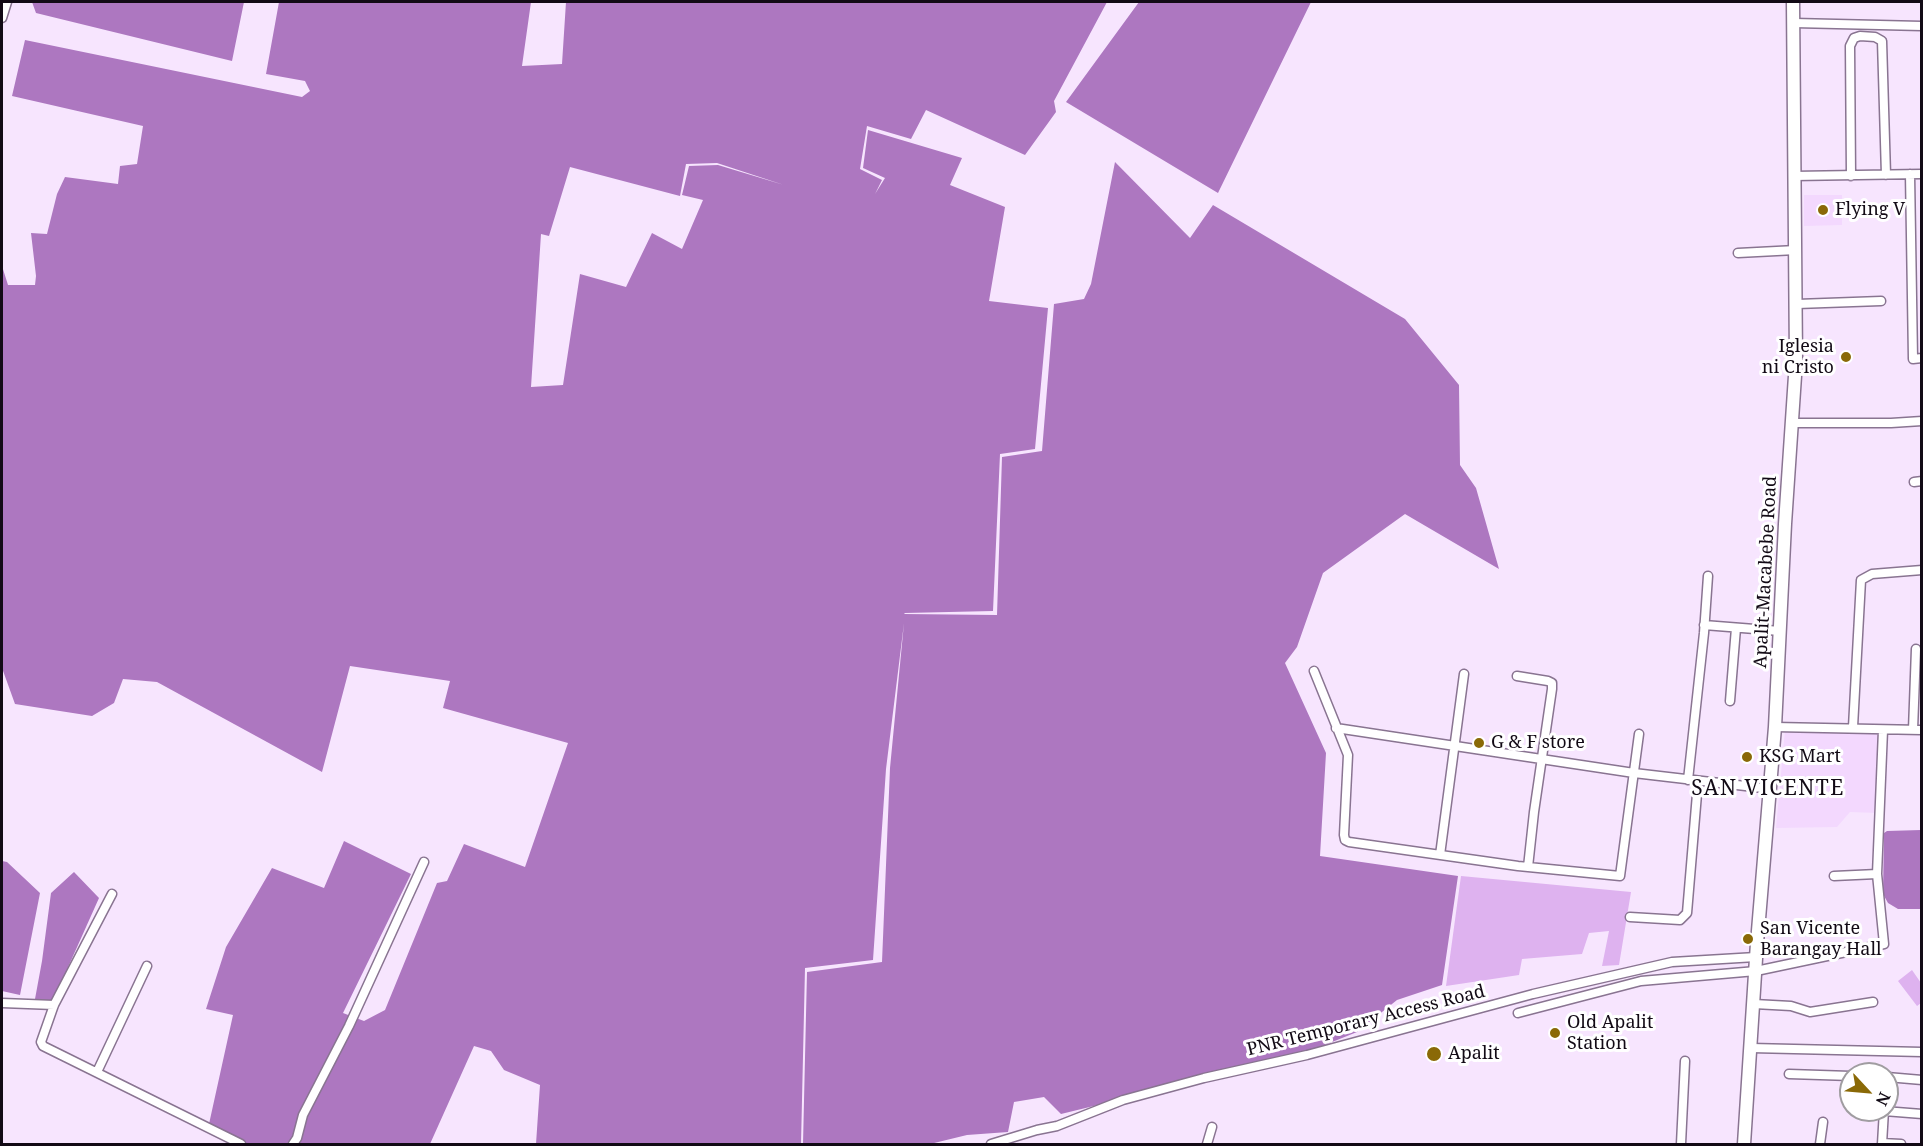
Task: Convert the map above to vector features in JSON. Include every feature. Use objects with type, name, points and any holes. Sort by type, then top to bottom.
[{"type":"main road","name":"Apalit-Macabebe Road","points":[[1744,1144],[1756,957],[1771,789],[1785,524],[1793,423],[1797,304],[1793,176],[1793,2]]},
{"type":"street","points":[[2,18],[8,2]]},
{"type":"street","points":[[1794,23],[1922,26]]},
{"type":"street","points":[[1851,176],[1850,46],[1854,38],[1860,36],[1875,37],[1882,41],[1886,175]]},
{"type":"street","points":[[1910,174],[1911,286],[1917,324],[1913,359],[1922,358]]},
{"type":"street","points":[[1793,176],[1922,174]]},
{"type":"street","points":[[1912,217],[1922,217]]},
{"type":"street","points":[[1738,252],[1796,250]]},
{"type":"street","points":[[1911,253],[1922,252]]},
{"type":"street","points":[[1911,286],[1922,286]]},
{"type":"street","points":[[1797,304],[1881,301]]},
{"type":"street","points":[[1793,423],[1921,421]]},
{"type":"street","points":[[1853,727],[1861,580],[1872,574],[1922,570]]},
{"type":"street","points":[[1688,780],[1708,576]]},
{"type":"street","points":[[1704,625],[1780,632]]},
{"type":"street","points":[[1730,701],[1736,628]]},
{"type":"street","points":[[1775,726],[1917,730],[1916,649]]},
{"type":"street","points":[[1314,671],[1348,755],[1345,840],[1349,842],[1528,867],[1620,876],[1639,734]]},
{"type":"street","points":[[1440,855],[1464,674]]},
{"type":"street","points":[[1517,676],[1552,683],[1528,867]]},
{"type":"street","points":[[1336,729],[1698,782],[1771,789]]},
{"type":"street","points":[[1518,1013],[1641,981],[1756,971],[1884,944],[1878,874],[1883,730]]},
{"type":"street","points":[[1630,917],[1680,921],[1687,913],[1698,782]]},
{"type":"street","points":[[293,1144],[297,1138],[303,1114],[349,1026],[424,862]]},
{"type":"street","points":[[1834,876],[1878,874]]},
{"type":"street","points":[[112,894],[54,1005],[41,1042],[43,1046],[241,1144]]},
{"type":"street","name":"PNR Temporary Access Road","points":[[991,1144],[1058,1126],[1123,1100],[1204,1078],[1307,1055],[1533,994],[1672,962],[1756,957]]},
{"type":"street","points":[[97,1072],[147,966]]},
{"type":"street","points":[[2,1002],[54,1005]]},
{"type":"street","points":[[1754,1004],[1791,1006],[1810,1012],[1873,1002]]},
{"type":"street","points":[[1750,1048],[1922,1052]]},
{"type":"street","points":[[1682,1144],[1685,1061]]},
{"type":"street","points":[[1789,1074],[1839,1076]]},
{"type":"street","points":[[1899,1079],[1922,1080]]},
{"type":"street","points":[[1899,1112],[1922,1114]]},
{"type":"street","points":[[1820,1144],[1823,1122]]},
{"type":"street","points":[[1883,1122],[1882,1144],[1901,1144]]},
{"type":"street","points":[[1208,1144],[1212,1127]]},
{"type":"shaded area","points":[[32,2],[244,2],[232,61],[36,13]]},
{"type":"shaded area","points":[[279,2],[531,2],[522,66],[562,64],[566,2],[1107,2],[1054,101],[1056,112],[1025,155],[926,110],[911,139],[867,126],[860,169],[882,180],[875,194],[885,178],[863,168],[868,130],[962,158],[950,185],[1005,207],[989,301],[1048,308],[1035,449],[1000,454],[993,611],[904,614],[997,615],[1002,457],[1042,451],[1054,304],[1084,299],[1091,284],[1115,162],[1190,238],[1213,205],[1405,319],[1459,385],[1460,465],[1476,488],[1499,569],[1405,514],[1323,573],[1297,647],[1285,663],[1326,753],[1320,856],[1458,876],[1442,985],[1397,1000],[1357,1032],[1265,1069],[1155,1091],[1061,1114],[1044,1097],[1014,1102],[1008,1132],[967,1135],[930,1144],[803,1144],[807,972],[882,962],[890,768],[904,623],[886,769],[873,960],[805,968],[801,1144],[536,1144],[540,1085],[504,1070],[491,1051],[474,1046],[430,1144],[237,1144],[209,1124],[233,1015],[206,1009],[226,947],[272,868],[324,888],[344,841],[411,874],[343,1013],[364,1021],[385,1010],[437,883],[447,881],[464,844],[525,867],[568,743],[443,708],[450,681],[350,666],[322,772],[157,682],[123,679],[114,703],[92,716],[15,704],[2,668],[2,266],[8,285],[35,285],[31,233],[47,234],[57,194],[65,177],[118,184],[120,166],[137,164],[143,126],[12,96],[25,40],[302,97],[310,91],[305,81],[266,74]],"holes":[[[717,163],[784,185],[718,165],[689,166],[682,195],[703,200],[682,249],[652,233],[626,287],[580,274],[563,385],[531,387],[541,234],[549,236],[570,167],[680,196],[686,164]]]},
{"type":"shaded area","points":[[1139,2],[1311,2],[1218,193],[1066,102]]},
{"type":"shaded area","name":"Flying V","points":[[1804,195],[1842,195],[1842,225],[1804,226]]},
{"type":"shaded area","points":[[1785,730],[1881,731],[1877,813],[1850,812],[1837,827],[1776,828]]},
{"type":"shaded area","points":[[1921,830],[1921,909],[1898,909],[1888,903],[1883,894],[1884,833]]},
{"type":"shaded area","points":[[2,861],[7,862],[40,893],[20,995],[2,991]]},
{"type":"shaded area","points":[[74,872],[99,898],[52,1003],[35,999],[51,893]]},
{"type":"shaded area","points":[[1461,876],[1631,892],[1619,965],[1602,966],[1609,931],[1589,933],[1582,954],[1522,959],[1519,975],[1446,986]]},
{"type":"shaded area","points":[[1912,970],[1921,983],[1921,1003],[1917,1006],[1898,981]]},
{"type":"place","name":"Flying V","points":[[1823,210]]},
{"type":"place","name":"Iglesia ni Cristo","points":[[1846,357]]},
{"type":"place","name":"G & F store","points":[[1479,743]]},
{"type":"place","name":"KSG Mart","points":[[1747,757]]},
{"type":"place","name":"San Vicente Barangay Hall","points":[[1748,939]]},
{"type":"place","name":"Old Apalit Station","points":[[1555,1033]]},
{"type":"place","name":"Apalit","points":[[1434,1054]]},
{"type":"district","name":"SAN VICENTE","points":[[1768,789]]}]
